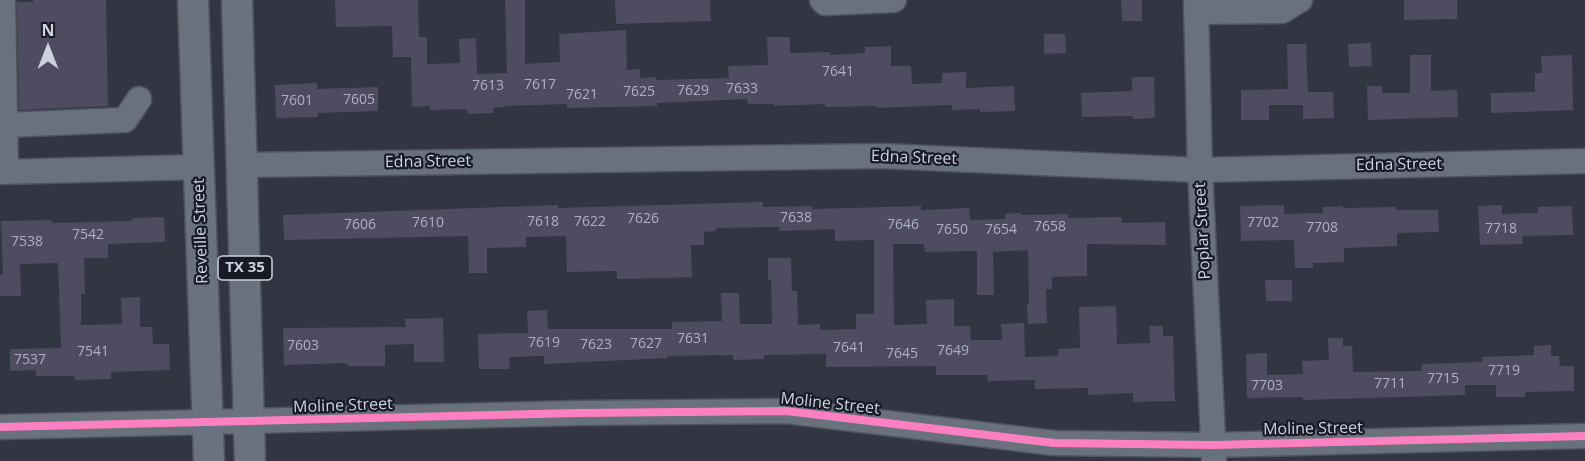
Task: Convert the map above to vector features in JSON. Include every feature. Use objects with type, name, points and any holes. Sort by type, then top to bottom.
[{"type":"main road","name":"Reveille Street","points":[[193,0],[209,461]]},
{"type":"main road","name":"TX 35","points":[[237,0],[250,461]]},
{"type":"street","points":[[3,0],[5,125],[3,172],[199,168]]},
{"type":"street","points":[[822,0],[825,3],[894,0]]},
{"type":"street","points":[[1196,6],[1282,11],[1300,0]]},
{"type":"street","name":"Poplar Street","points":[[1196,6],[1200,170],[1214,453]]},
{"type":"street","points":[[5,125],[125,120],[139,99]]},
{"type":"street","name":"Edna Street","points":[[242,165],[882,156],[1200,170],[1585,161]]},
{"type":"street","name":"Moline Street","points":[[0,428],[578,413],[786,411],[1054,443],[1214,453],[1585,436]]},
{"type":"building","points":[[33,0],[106,0],[108,106],[19,110],[17,2],[33,2]]},
{"type":"building","points":[[335,0],[418,0],[419,37],[427,37],[427,64],[460,63],[459,39],[476,38],[477,74],[507,73],[505,0],[525,0],[525,64],[560,62],[559,34],[626,30],[627,70],[640,69],[640,78],[656,77],[656,80],[729,78],[728,66],[768,65],[767,37],[790,37],[790,53],[830,52],[830,55],[865,53],[865,47],[891,46],[891,66],[911,66],[912,84],[942,83],[942,73],[966,72],[966,88],[1014,86],[1015,111],[952,110],[952,105],[876,108],[876,106],[825,107],[825,104],[774,106],[774,104],[748,104],[747,99],[657,103],[657,106],[567,108],[567,104],[504,106],[493,108],[493,113],[468,114],[467,109],[430,110],[430,106],[412,107],[411,57],[393,57],[392,26],[336,27]]},
{"type":"building","points":[[615,0],[710,0],[711,21],[616,24]]},
{"type":"building","points":[[1121,0],[1142,0],[1142,21],[1122,21]]},
{"type":"building","points":[[1404,0],[1457,0],[1457,19],[1404,20]]},
{"type":"building","points":[[1044,34],[1065,34],[1066,53],[1044,54]]},
{"type":"building","points":[[1371,43],[1372,66],[1349,67],[1348,44]]},
{"type":"building","points":[[1287,44],[1306,44],[1308,92],[1333,92],[1334,118],[1303,119],[1303,105],[1269,105],[1269,120],[1241,120],[1241,90],[1288,89]]},
{"type":"building","points":[[1410,55],[1431,55],[1431,91],[1457,90],[1458,117],[1368,120],[1367,86],[1382,86],[1382,93],[1410,93]]},
{"type":"building","points":[[1572,55],[1573,110],[1491,113],[1491,93],[1535,92],[1535,73],[1542,73],[1541,56]]},
{"type":"building","points":[[1132,77],[1154,77],[1155,118],[1082,117],[1081,93],[1132,91]]},
{"type":"building","points":[[317,83],[317,89],[378,87],[378,111],[318,113],[318,117],[276,118],[275,85]]},
{"type":"building","points":[[763,202],[763,207],[812,206],[812,209],[921,206],[921,210],[969,208],[970,220],[1005,219],[1005,214],[1021,213],[1021,215],[1068,214],[1068,218],[1121,217],[1122,223],[1165,222],[1166,245],[1087,244],[1087,276],[1052,277],[1052,289],[1046,289],[1047,323],[1028,324],[1028,250],[993,252],[994,295],[977,295],[977,251],[925,252],[924,244],[893,244],[894,325],[927,324],[926,300],[954,299],[954,326],[970,326],[971,340],[1002,340],[1001,324],[1024,323],[1025,357],[1058,356],[1058,349],[1080,348],[1079,307],[1116,306],[1117,344],[1150,343],[1149,326],[1163,326],[1163,336],[1173,336],[1175,401],[1133,402],[1133,393],[1088,395],[1088,388],[1035,389],[1035,380],[988,381],[987,375],[936,375],[936,366],[826,367],[826,354],[764,355],[764,359],[733,360],[733,355],[667,356],[667,358],[544,364],[544,356],[509,357],[510,369],[479,369],[478,334],[528,333],[527,311],[547,310],[548,329],[672,329],[672,322],[722,321],[721,293],[739,293],[740,324],[772,324],[768,258],[791,258],[792,291],[797,291],[798,325],[820,324],[820,330],[856,329],[856,314],[874,314],[874,240],[835,241],[835,229],[779,231],[779,227],[716,228],[716,231],[704,232],[704,245],[691,245],[692,277],[668,278],[617,279],[617,271],[567,272],[566,236],[526,237],[526,247],[487,248],[487,273],[469,273],[468,236],[284,240],[283,215],[558,205],[558,208]]},
{"type":"building","points":[[1284,205],[1284,214],[1323,213],[1323,207],[1343,206],[1343,208],[1396,207],[1396,210],[1438,210],[1439,232],[1397,233],[1397,246],[1344,248],[1344,262],[1313,263],[1313,268],[1295,268],[1294,240],[1241,241],[1240,206]]},
{"type":"building","points":[[1502,205],[1502,214],[1538,213],[1538,207],[1572,206],[1573,235],[1522,236],[1523,244],[1480,245],[1478,206]]},
{"type":"building","points":[[164,217],[165,242],[108,244],[108,258],[84,258],[85,294],[81,294],[81,325],[122,324],[121,298],[140,297],[140,327],[152,327],[153,344],[169,344],[170,370],[111,372],[111,379],[75,380],[75,376],[36,376],[36,370],[10,371],[10,349],[61,348],[58,263],[20,264],[21,296],[0,296],[0,275],[3,275],[1,221],[51,220],[52,223],[132,221],[132,218]]},
{"type":"building","points":[[1265,280],[1292,280],[1292,301],[1266,301]]},
{"type":"building","points":[[443,318],[444,362],[414,362],[414,344],[385,345],[385,366],[348,366],[347,363],[284,365],[283,328],[406,327],[405,319]]},
{"type":"building","points":[[1328,338],[1343,338],[1343,346],[1352,346],[1353,372],[1422,371],[1422,364],[1482,362],[1482,357],[1534,355],[1534,346],[1551,345],[1551,356],[1559,356],[1560,366],[1574,366],[1574,391],[1525,392],[1525,397],[1496,397],[1496,385],[1465,385],[1465,395],[1303,400],[1303,397],[1247,398],[1246,354],[1267,353],[1267,375],[1303,374],[1302,361],[1329,360]]},
{"type":"cycle path","points":[[0,427],[578,413],[786,411],[1054,443],[1213,445],[1585,436]]}]
